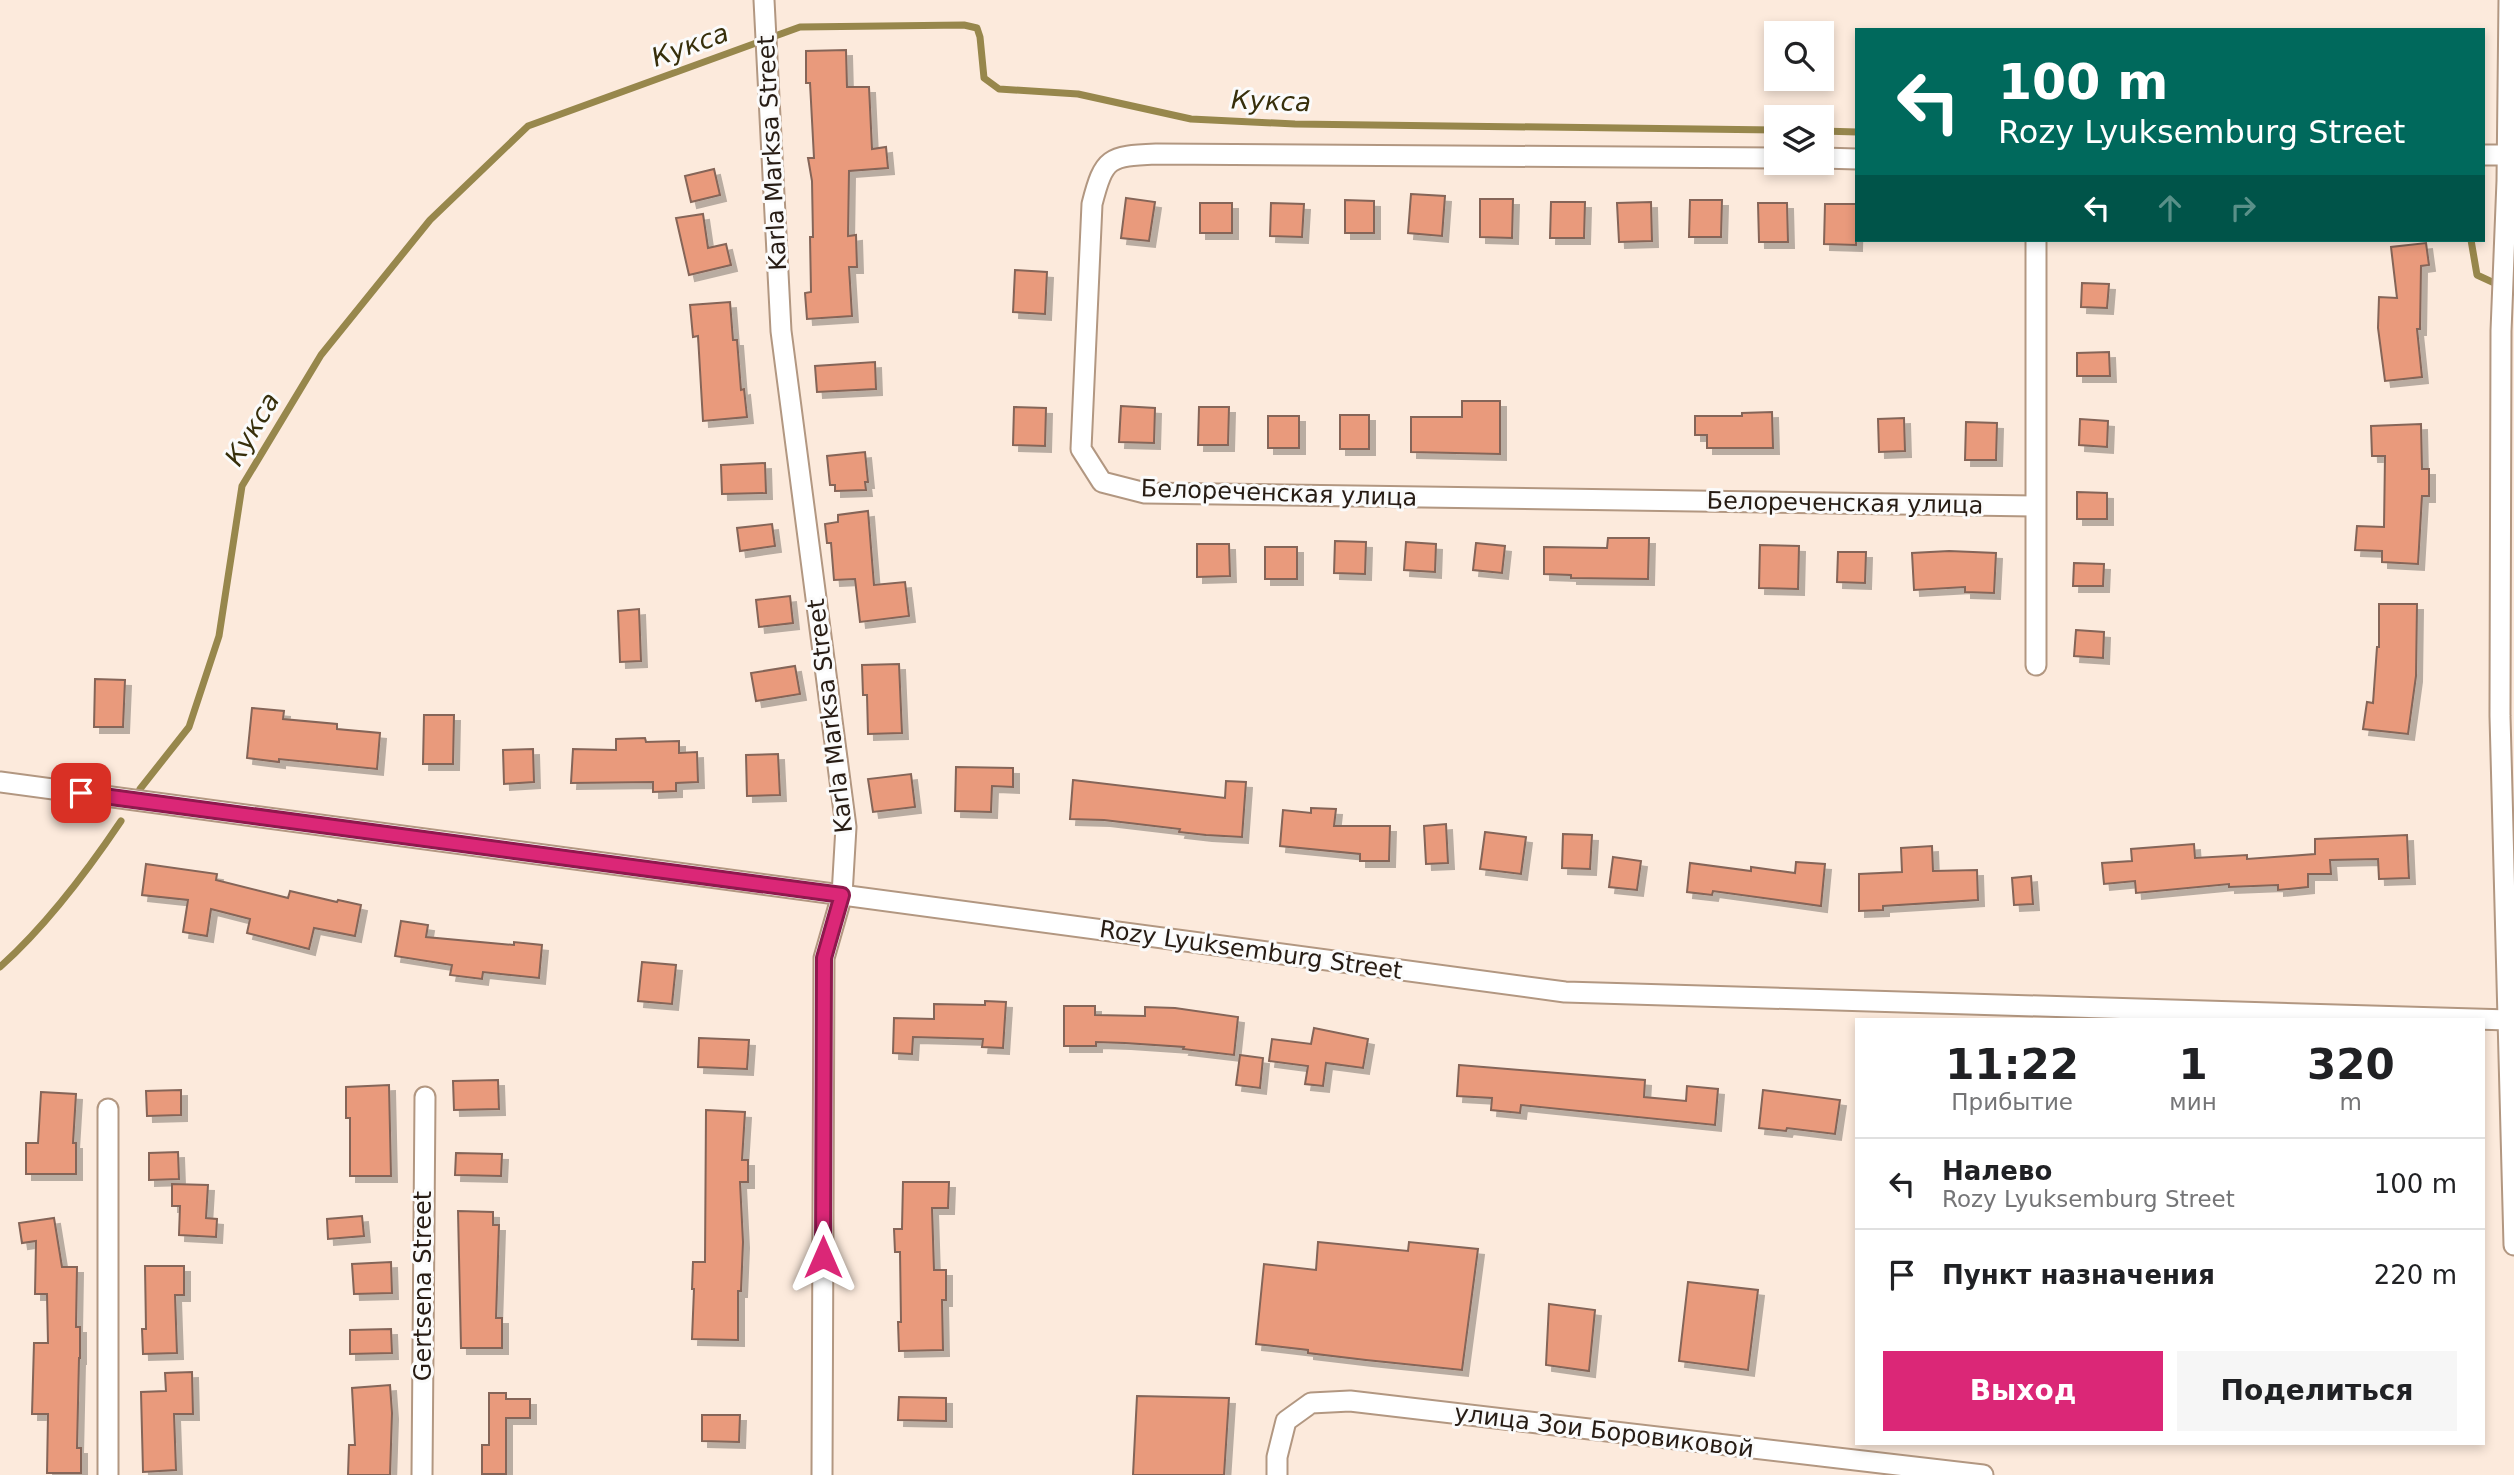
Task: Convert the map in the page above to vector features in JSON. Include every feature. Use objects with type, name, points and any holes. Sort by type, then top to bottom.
[{"type":"street","name":"Karla Marksa Street","points":[[764,0],[781,331],[846,827],[842,895],[824,958],[822,1475]]},
{"type":"street","points":[[2509,0],[2507,155],[2511,182],[2504,250],[2501,331],[2500,716],[2514,1245]]},
{"type":"street","name":"Белореченская улица","points":[[1764,158],[1170,154],[1120,156],[1100,173],[1092,204],[1081,449],[1102,482],[1145,494],[2035,506]]},
{"type":"street","points":[[2485,155],[2507,155]]},
{"type":"street","points":[[1834,158],[1855,159]]},
{"type":"street","points":[[2036,242],[2036,665]]},
{"type":"street","name":"Rozy Lyuksemburg Street","points":[[0,782],[1565,992],[2442,1018]]},
{"type":"street","name":"Rozy Lyuksemburg Street","points":[[2485,1019],[2509,1020]]},
{"type":"street","name":"Gertsena Street","points":[[422,1475],[425,1097]]},
{"type":"street","points":[[108,1109],[108,1475]]},
{"type":"street","name":"улица Зои Боровиковой","points":[[1277,1475],[1277,1457],[1286,1421],[1311,1403],[1350,1401],[1983,1475]]},
{"type":"building","points":[[846,50],[847,87],[869,87],[872,149],[886,147],[888,168],[849,171],[848,236],[856,235],[857,267],[849,267],[852,316],[807,319],[805,293],[811,292],[810,237],[813,237],[812,181],[808,158],[814,158],[810,83],[806,83],[806,51]]},
{"type":"building","points":[[714,169],[720,195],[691,202],[685,176]]},
{"type":"building","points":[[1411,194],[1445,196],[1442,236],[1408,233]]},
{"type":"building","points":[[1126,198],[1155,202],[1149,241],[1121,238]]},
{"type":"building","points":[[1480,199],[1513,199],[1512,238],[1480,237]]},
{"type":"building","points":[[1345,200],[1374,201],[1374,233],[1345,233]]},
{"type":"building","points":[[1690,200],[1722,200],[1721,237],[1689,237]]},
{"type":"building","points":[[1551,202],[1585,202],[1584,238],[1550,238]]},
{"type":"building","points":[[1651,202],[1652,241],[1619,242],[1617,203]]},
{"type":"building","points":[[1200,203],[1232,203],[1232,233],[1200,233]]},
{"type":"building","points":[[1271,203],[1304,204],[1302,237],[1270,236]]},
{"type":"building","points":[[1758,203],[1787,203],[1788,242],[1759,242]]},
{"type":"building","points":[[1825,204],[1855,204],[1856,245],[1824,244]]},
{"type":"building","points":[[703,214],[708,248],[726,244],[731,265],[689,275],[676,218]]},
{"type":"building","points":[[2426,243],[2429,265],[2421,266],[2420,329],[2417,329],[2422,377],[2385,381],[2378,328],[2379,297],[2397,298],[2391,247]]},
{"type":"building","points":[[1015,270],[1047,272],[1045,314],[1013,312]]},
{"type":"building","points":[[2082,283],[2109,284],[2107,308],[2081,307]]},
{"type":"building","points":[[730,302],[733,340],[737,340],[741,390],[744,389],[747,417],[703,421],[698,336],[693,337],[690,305]]},
{"type":"building","points":[[2109,352],[2110,376],[2077,376],[2077,353]]},
{"type":"building","points":[[875,362],[876,389],[817,392],[815,366]]},
{"type":"building","points":[[1462,401],[1500,401],[1500,454],[1411,452],[1411,417],[1462,417]]},
{"type":"building","points":[[1121,406],[1155,408],[1154,443],[1119,442]]},
{"type":"building","points":[[1014,407],[1046,408],[1045,446],[1013,445]]},
{"type":"building","points":[[1199,407],[1229,407],[1228,445],[1198,445]]},
{"type":"building","points":[[1772,412],[1773,448],[1707,448],[1707,435],[1695,435],[1695,416],[1742,416],[1742,413]]},
{"type":"building","points":[[1340,415],[1369,415],[1369,449],[1340,449]]},
{"type":"building","points":[[1268,416],[1299,416],[1299,448],[1268,448]]},
{"type":"building","points":[[1904,418],[1905,451],[1879,452],[1878,419]]},
{"type":"building","points":[[2080,419],[2108,421],[2107,447],[2079,445]]},
{"type":"building","points":[[1966,422],[1997,423],[1996,460],[1965,460]]},
{"type":"building","points":[[2421,424],[2422,469],[2429,469],[2429,496],[2422,496],[2418,564],[2382,562],[2382,551],[2355,550],[2357,526],[2384,527],[2385,456],[2372,456],[2371,426]]},
{"type":"building","points":[[865,452],[868,482],[865,482],[866,490],[835,491],[835,485],[830,485],[827,456]]},
{"type":"building","points":[[765,463],[766,493],[722,494],[721,465]]},
{"type":"building","points":[[2077,492],[2107,493],[2107,519],[2077,519]]},
{"type":"building","points":[[868,511],[874,585],[905,582],[909,616],[860,622],[855,579],[834,580],[831,543],[827,543],[825,524],[838,522],[838,515]]},
{"type":"building","points":[[772,524],[775,546],[740,551],[737,528]]},
{"type":"building","points":[[1608,538],[1649,538],[1648,579],[1571,578],[1571,575],[1544,574],[1544,547],[1607,548]]},
{"type":"building","points":[[1335,541],[1366,542],[1365,574],[1334,573]]},
{"type":"building","points":[[1406,542],[1436,544],[1435,572],[1404,570]]},
{"type":"building","points":[[1476,543],[1505,546],[1502,573],[1473,570]]},
{"type":"building","points":[[1197,544],[1229,544],[1230,576],[1197,577]]},
{"type":"building","points":[[1760,545],[1799,546],[1798,589],[1759,588]]},
{"type":"building","points":[[1265,547],[1297,547],[1297,579],[1265,579]]},
{"type":"building","points":[[1838,552],[1866,552],[1865,583],[1837,582]]},
{"type":"building","points":[[1912,553],[1996,553],[1994,593],[1965,592],[1965,587],[1914,590]]},
{"type":"building","points":[[2074,563],[2104,564],[2103,586],[2073,586]]},
{"type":"building","points":[[790,596],[793,623],[759,627],[756,600]]},
{"type":"building","points":[[2379,604],[2417,604],[2416,676],[2408,734],[2363,729],[2367,702],[2373,703],[2379,647]]},
{"type":"building","points":[[639,609],[641,661],[620,662],[618,611]]},
{"type":"building","points":[[2076,630],[2104,632],[2103,658],[2074,656]]},
{"type":"building","points":[[899,664],[902,733],[868,734],[867,695],[863,695],[862,665]]},
{"type":"building","points":[[795,666],[800,694],[756,701],[751,673]]},
{"type":"building","points":[[95,679],[125,680],[123,727],[94,727]]},
{"type":"building","points":[[252,708],[284,711],[283,719],[337,724],[337,729],[380,733],[377,769],[247,758]]},
{"type":"building","points":[[424,715],[454,715],[453,764],[423,764]]},
{"type":"building","points":[[645,738],[646,742],[679,741],[679,753],[697,752],[698,782],[676,783],[676,791],[653,792],[653,782],[571,783],[573,749],[616,750],[616,739]]},
{"type":"building","points":[[533,749],[534,782],[504,784],[503,750]]},
{"type":"building","points":[[778,754],[780,795],[747,796],[746,755]]},
{"type":"building","points":[[956,767],[1013,768],[1013,787],[992,786],[991,812],[955,811]]},
{"type":"building","points":[[911,774],[915,807],[873,812],[868,779]]},
{"type":"building","points":[[1073,780],[1225,798],[1226,781],[1246,782],[1242,837],[1179,832],[1180,829],[1104,820],[1070,819]]},
{"type":"building","points":[[1311,808],[1336,809],[1334,826],[1390,826],[1389,861],[1360,861],[1360,854],[1280,846],[1283,810],[1311,813]]},
{"type":"building","points":[[1446,824],[1448,863],[1426,864],[1424,826]]},
{"type":"building","points":[[1485,832],[1526,837],[1521,874],[1480,869]]},
{"type":"building","points":[[1563,834],[1592,835],[1590,869],[1562,868]]},
{"type":"building","points":[[2407,835],[2409,878],[2379,879],[2378,859],[2330,860],[2331,874],[2308,874],[2308,887],[2278,890],[2278,885],[2229,887],[2229,884],[2136,893],[2135,881],[2104,884],[2102,863],[2132,861],[2131,849],[2194,844],[2195,858],[2247,855],[2247,859],[2315,854],[2315,839]]},
{"type":"building","points":[[1932,846],[1933,871],[1977,870],[1978,900],[1883,906],[1883,910],[1859,911],[1859,874],[1902,872],[1901,848]]},
{"type":"building","points":[[1613,857],[1641,861],[1637,890],[1609,887]]},
{"type":"building","points":[[1796,862],[1825,864],[1821,906],[1713,891],[1712,895],[1687,892],[1690,863],[1751,871],[1751,867],[1795,873]]},
{"type":"building","points":[[146,864],[217,874],[216,880],[288,898],[290,891],[361,905],[355,936],[314,928],[309,949],[247,933],[250,919],[211,909],[207,936],[183,932],[188,900],[142,895]]},
{"type":"building","points":[[2031,876],[2033,904],[2014,905],[2012,878]]},
{"type":"building","points":[[401,921],[428,925],[426,937],[542,945],[539,978],[483,972],[482,979],[450,975],[452,965],[395,956]]},
{"type":"building","points":[[642,962],[676,965],[672,1004],[638,1001]]},
{"type":"building","points":[[985,1001],[1006,1002],[1003,1048],[982,1047],[983,1039],[913,1037],[912,1054],[893,1053],[894,1018],[934,1019],[934,1004],[985,1005]]},
{"type":"building","points":[[1064,1006],[1095,1006],[1095,1015],[1145,1016],[1145,1007],[1175,1008],[1238,1017],[1234,1055],[1183,1049],[1184,1047],[1125,1043],[1096,1042],[1096,1046],[1064,1046]]},
{"type":"building","points":[[1314,1028],[1368,1039],[1363,1068],[1326,1063],[1323,1086],[1305,1084],[1308,1066],[1269,1061],[1272,1039],[1311,1044]]},
{"type":"building","points":[[699,1038],[749,1040],[747,1069],[698,1067]]},
{"type":"building","points":[[1240,1055],[1263,1058],[1260,1088],[1236,1085]]},
{"type":"building","points":[[1459,1065],[1645,1080],[1644,1097],[1686,1101],[1687,1086],[1718,1089],[1715,1125],[1521,1105],[1520,1113],[1491,1110],[1492,1098],[1457,1096]]},
{"type":"building","points":[[498,1080],[499,1109],[454,1110],[453,1081]]},
{"type":"building","points":[[389,1085],[391,1176],[350,1176],[350,1118],[346,1118],[346,1087]]},
{"type":"building","points":[[181,1090],[181,1115],[147,1116],[146,1091]]},
{"type":"building","points":[[1763,1090],[1840,1100],[1835,1134],[1787,1128],[1786,1131],[1759,1128]]},
{"type":"building","points":[[41,1092],[76,1094],[73,1143],[76,1143],[76,1174],[26,1174],[26,1143],[38,1143]]},
{"type":"building","points":[[706,1110],[745,1112],[742,1160],[748,1160],[748,1182],[740,1182],[743,1242],[741,1291],[738,1291],[738,1340],[692,1339],[693,1262],[705,1262]]},
{"type":"building","points":[[178,1152],[179,1179],[149,1180],[149,1153]]},
{"type":"building","points":[[456,1153],[502,1154],[501,1176],[455,1175]]},
{"type":"building","points":[[903,1182],[949,1182],[948,1208],[932,1208],[934,1270],[946,1270],[946,1300],[942,1300],[943,1350],[899,1351],[900,1252],[895,1252],[894,1229],[902,1229]]},
{"type":"building","points":[[172,1184],[208,1185],[206,1218],[217,1219],[216,1237],[179,1235],[180,1206],[172,1206]]},
{"type":"building","points":[[458,1211],[493,1212],[493,1225],[499,1225],[496,1318],[502,1318],[502,1348],[461,1348]]},
{"type":"building","points":[[362,1216],[364,1236],[328,1239],[327,1219]]},
{"type":"building","points":[[54,1218],[62,1267],[77,1267],[76,1327],[80,1327],[80,1358],[77,1448],[81,1448],[81,1473],[47,1473],[48,1414],[32,1414],[34,1343],[48,1343],[47,1294],[35,1294],[36,1241],[22,1243],[19,1223]]},
{"type":"building","points":[[1318,1242],[1408,1251],[1409,1242],[1478,1249],[1462,1370],[1308,1353],[1308,1350],[1256,1344],[1264,1264],[1316,1270]]},
{"type":"building","points":[[391,1262],[392,1293],[354,1294],[352,1264]]},
{"type":"building","points":[[145,1266],[184,1266],[184,1295],[175,1295],[177,1353],[143,1354],[142,1329],[146,1329]]},
{"type":"building","points":[[1688,1282],[1758,1290],[1748,1370],[1679,1361]]},
{"type":"building","points":[[1549,1304],[1595,1310],[1589,1371],[1546,1365]]},
{"type":"building","points":[[391,1329],[392,1353],[350,1354],[350,1330]]},
{"type":"building","points":[[192,1372],[193,1414],[174,1414],[176,1470],[143,1472],[141,1392],[166,1391],[165,1373]]},
{"type":"building","points":[[390,1385],[390,1475],[348,1475],[349,1445],[355,1445],[352,1388]]},
{"type":"building","points":[[489,1393],[506,1393],[506,1399],[530,1399],[530,1418],[506,1418],[506,1474],[482,1474],[482,1445],[489,1445]]},
{"type":"building","points":[[1137,1396],[1229,1398],[1224,1475],[1133,1475]]},
{"type":"building","points":[[899,1397],[946,1398],[946,1421],[898,1420]]},
{"type":"building","points":[[702,1415],[740,1415],[739,1442],[702,1441]]},
{"type":"waterway","name":"Кукса","points":[[140,789],[189,727],[219,636],[242,486],[321,355],[430,220],[528,126],[800,27],[964,25],[977,28],[984,78],[999,89],[1078,94],[1191,119],[1295,124],[1764,130]]},
{"type":"waterway","name":"Кукса","points":[[1834,131],[1855,132]]},
{"type":"waterway","name":"Кукса","points":[[2471,242],[2477,275],[2514,292]]},
{"type":"waterway","name":"Кукса","points":[[0,967],[34,934],[65,898],[121,821]]},
{"type":"route","points":[[81,793],[842,895],[824,958],[823,1257]]}]
